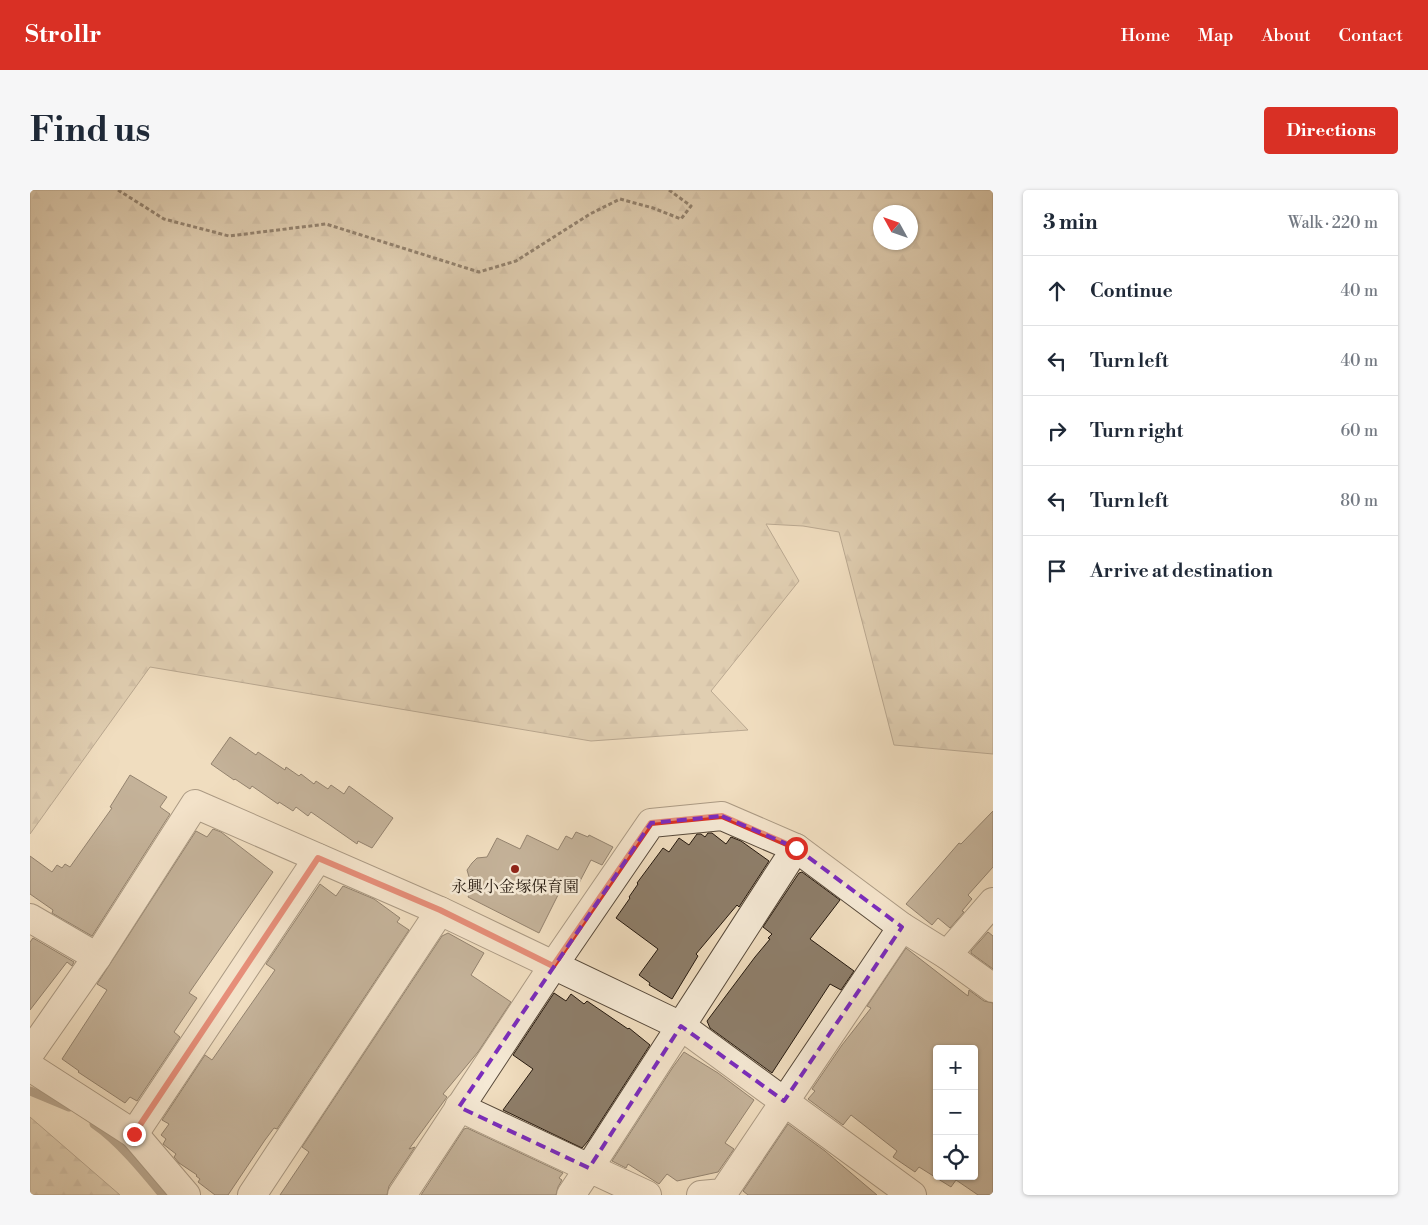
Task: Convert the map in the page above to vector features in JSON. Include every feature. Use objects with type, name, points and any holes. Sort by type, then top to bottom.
[{"type":"street","points":[[30,1053],[96,957],[196,804],[440,910],[681,1026],[912,1195]]},
{"type":"street","points":[[402,1195],[553,966],[651,823],[722,816],[796,848],[902,926],[993,988]]},
{"type":"street","points":[[571,1195],[796,848]]},
{"type":"street","points":[[134,1134],[318,858]]},
{"type":"street","points":[[947,955],[993,902]]},
{"type":"street","points":[[252,1195],[440,910]]},
{"type":"street","points":[[30,918],[96,957]]},
{"type":"street","points":[[715,1194],[784,1101],[902,926]]},
{"type":"street","points":[[30,1067],[134,1134],[186,1195]]},
{"type":"street","points":[[459,1107],[647,1195]]},
{"type":"path","points":[[118,190],[164,219],[229,236],[326,224],[479,272],[516,261],[590,214],[620,199],[653,208],[681,219],[691,206],[669,190]]},
{"type":"highlighted area","points":[[722,816],[796,848],[902,927],[784,1101],[681,1026],[589,1168],[459,1107],[651,823]]},
{"type":"green space","points":[[30,190],[993,190],[993,754],[894,745],[839,532],[803,526],[766,524],[799,581],[711,691],[748,730],[591,741],[150,667],[30,834]]},
{"type":"green space","points":[[30,1117],[120,1195],[30,1195]]},
{"type":"building","points":[[230,737],[256,755],[258,752],[285,770],[286,767],[299,776],[301,774],[314,784],[316,781],[328,789],[331,785],[344,794],[349,786],[393,818],[372,848],[358,841],[357,844],[311,812],[308,816],[296,807],[293,811],[279,802],[278,804],[252,786],[250,789],[211,764]]},
{"type":"building","points":[[130,775],[167,797],[160,807],[170,814],[92,936],[52,913],[53,910],[30,894],[30,856],[52,872],[57,865],[62,868],[65,864],[70,867],[112,808],[110,807]]},
{"type":"building","points":[[993,811],[993,867],[968,895],[972,899],[950,928],[938,918],[932,925],[906,904],[959,843],[961,844]]},
{"type":"building","points":[[213,829],[221,832],[273,872],[189,993],[197,998],[174,1032],[180,1037],[137,1101],[130,1097],[125,1103],[62,1059],[107,990],[97,984],[196,831],[207,837]]},
{"type":"building","points":[[576,832],[588,837],[589,835],[613,847],[602,865],[591,860],[579,883],[567,877],[539,933],[468,897],[472,887],[467,870],[477,858],[487,857],[497,838],[520,849],[527,835],[558,850],[566,836],[572,839]]},
{"type":"building","points":[[708,833],[712,833],[726,844],[731,837],[741,841],[769,861],[739,907],[737,905],[696,954],[698,956],[672,999],[649,985],[650,983],[639,975],[658,949],[616,918],[630,898],[637,883],[663,848],[669,852],[679,838],[689,845],[697,834],[705,837]]},
{"type":"building","points":[[802,872],[840,900],[810,939],[854,971],[841,990],[830,984],[772,1073],[710,1028],[707,1021],[770,939],[768,938],[772,934],[763,927],[799,873]]},
{"type":"building","points":[[320,884],[336,896],[343,886],[374,899],[400,918],[397,922],[409,930],[277,1129],[274,1128],[265,1140],[228,1195],[215,1195],[198,1182],[200,1179],[197,1175],[179,1163],[174,1157],[176,1154],[163,1144],[166,1139],[161,1135],[169,1124],[162,1120],[205,1055],[212,1060],[275,970],[266,964]]},
{"type":"building","points":[[988,932],[993,936],[993,969],[971,953]]},
{"type":"building","points":[[448,933],[484,953],[471,975],[511,1002],[478,1052],[443,1094],[447,1097],[409,1149],[415,1147],[389,1186],[387,1195],[280,1195],[309,1152],[302,1147],[442,936]]},
{"type":"building","points":[[33,938],[74,962],[72,966],[67,962],[30,1010],[30,942]]},
{"type":"building","points":[[906,948],[968,996],[969,990],[984,1001],[993,1003],[993,1195],[978,1195],[956,1180],[978,1180],[978,1045],[933,1045],[933,1176],[919,1167],[915,1172],[893,1157],[897,1151],[851,1115],[843,1125],[808,1099],[815,1091],[812,1089],[842,1045],[871,1008],[867,1006]]},
{"type":"building","points":[[554,993],[566,1001],[571,994],[584,1004],[587,1001],[629,1028],[650,1045],[582,1148],[503,1110],[533,1069],[513,1055]]},
{"type":"building","points":[[684,1052],[718,1073],[754,1100],[725,1143],[734,1149],[718,1172],[677,1181],[667,1174],[659,1184],[628,1164],[626,1168],[612,1161]]},
{"type":"building","points":[[788,1124],[825,1151],[877,1195],[748,1195],[743,1191]]},
{"type":"building","points":[[467,1128],[563,1173],[559,1178],[562,1180],[556,1195],[421,1195],[464,1129]]},
{"type":"building","points":[[940,1180],[956,1180],[951,1187]]},
{"type":"waterway","points":[[30,1091],[69,1107]]},
{"type":"waterway","points":[[94,1124],[122,1148],[163,1195]]},
{"type":"place","name":"永興小金塚保育園","points":[[515,869]]},
{"type":"route","points":[[134,1134],[318,858],[440,910],[553,966],[651,823],[722,816],[796,848]]}]
